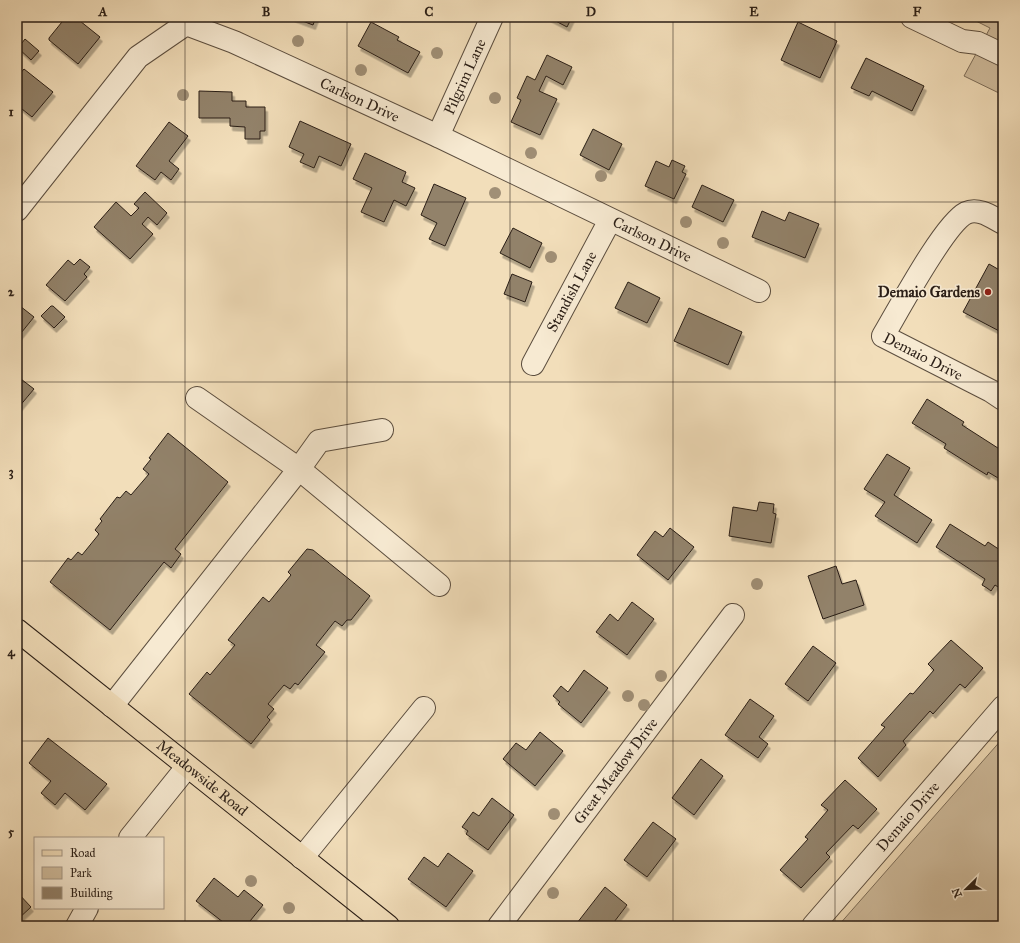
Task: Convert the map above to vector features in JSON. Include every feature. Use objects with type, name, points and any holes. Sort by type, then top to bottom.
[{"type":"main road","name":"Meadowside Road","points":[[17,630],[388,926]]},
{"type":"street","name":"Pilgrim Lane","points":[[438,136],[492,17]]},
{"type":"street","points":[[912,17],[962,41],[978,43],[1003,55]]},
{"type":"street","name":"Carlson Drive","points":[[17,210],[138,57],[186,24],[234,42],[438,136],[759,291]]},
{"type":"street","name":"Demaio Drive","points":[[1003,223],[983,212],[967,213],[953,224],[923,267],[883,336],[991,390],[1003,399]]},
{"type":"street","name":"Standish Lane","points":[[533,364],[610,220]]},
{"type":"street","points":[[197,398],[299,469],[439,586]]},
{"type":"street","points":[[112,706],[299,469],[319,441],[382,430]]},
{"type":"street","name":"Great Meadow Drive","points":[[499,926],[733,615]]},
{"type":"street","name":"Demaio Drive","points":[[813,926],[1003,707]]},
{"type":"street","points":[[302,858],[424,708]]},
{"type":"street","points":[[131,837],[187,767]]},
{"type":"street","points":[[77,926],[86,909]]},
{"type":"green space","points":[[968,17],[1003,17],[1003,95],[964,76],[990,28]]},
{"type":"green space","points":[[1003,738],[1003,926],[838,926]]},
{"type":"building","points":[[66,17],[75,17],[100,37],[78,64],[49,40]]},
{"type":"building","points":[[292,17],[316,17],[313,25]]},
{"type":"building","points":[[548,17],[572,17],[567,27]]},
{"type":"building","points":[[371,22],[399,37],[397,40],[420,52],[408,73],[358,46]]},
{"type":"building","points":[[798,22],[837,41],[820,78],[781,60]]},
{"type":"building","points":[[25,39],[39,51],[31,60],[18,48]]},
{"type":"building","points":[[547,55],[572,67],[563,85],[546,76],[539,91],[557,99],[540,135],[511,122],[521,100],[517,98],[527,76],[535,80]]},
{"type":"building","points":[[866,58],[924,86],[912,111],[872,91],[869,96],[851,88]]},
{"type":"building","points":[[24,69],[53,92],[32,117],[17,105],[17,77]]},
{"type":"building","points":[[199,91],[232,92],[232,101],[246,101],[246,107],[265,107],[265,131],[260,131],[260,139],[245,139],[245,127],[230,126],[230,118],[199,118]]},
{"type":"building","points":[[300,121],[351,144],[341,166],[319,156],[314,168],[300,162],[304,154],[289,147]]},
{"type":"building","points":[[169,122],[188,136],[169,161],[179,169],[171,180],[161,172],[155,180],[136,166]]},
{"type":"building","points":[[593,129],[622,144],[609,170],[580,155]]},
{"type":"building","points":[[365,153],[406,172],[402,182],[415,188],[406,206],[394,200],[384,222],[361,212],[372,188],[353,179]]},
{"type":"building","points":[[672,160],[685,166],[682,172],[686,174],[674,199],[645,186],[656,161],[669,167]]},
{"type":"building","points":[[434,184],[466,198],[445,246],[429,239],[437,223],[421,215]]},
{"type":"building","points":[[702,185],[734,200],[723,222],[692,207]]},
{"type":"building","points":[[145,192],[167,213],[157,225],[148,217],[142,224],[153,234],[130,259],[94,227],[116,202],[131,216],[139,208],[134,204]]},
{"type":"building","points":[[762,211],[785,221],[789,212],[819,224],[805,258],[752,237]]},
{"type":"building","points":[[513,228],[542,243],[530,268],[500,253]]},
{"type":"building","points":[[80,259],[90,267],[84,274],[87,277],[65,301],[46,285],[68,260],[74,265]]},
{"type":"building","name":"Demaio Gardens","points":[[989,264],[1003,272],[1003,333],[963,312]]},
{"type":"building","points":[[512,274],[532,282],[525,302],[504,294]]},
{"type":"building","points":[[628,282],[660,298],[647,323],[615,308]]},
{"type":"building","points":[[20,306],[34,317],[17,338],[17,310]]},
{"type":"building","points":[[51,306],[53,306],[65,317],[54,328],[41,316]]},
{"type":"building","points":[[689,308],[742,332],[728,365],[674,341]]},
{"type":"building","points":[[17,376],[34,389],[18,408],[17,407]]},
{"type":"building","points":[[927,399],[964,422],[962,425],[1001,450],[1003,447],[1003,481],[988,472],[987,475],[944,448],[946,444],[912,423]]},
{"type":"building","points":[[168,433],[228,482],[175,549],[181,554],[171,568],[164,562],[110,630],[50,582],[68,558],[71,560],[78,552],[82,555],[99,534],[95,530],[102,521],[100,519],[117,497],[120,498],[126,491],[131,495],[149,474],[143,469],[151,459],[149,458]]},
{"type":"building","points":[[887,454],[910,468],[894,495],[932,520],[917,543],[875,516],[885,502],[864,489]]},
{"type":"building","points":[[759,502],[774,504],[773,513],[776,514],[771,543],[729,536],[733,507],[757,511]]},
{"type":"building","points":[[950,524],[985,546],[988,542],[1003,552],[1003,590],[995,585],[991,591],[982,585],[985,579],[936,547]]},
{"type":"building","points":[[670,528],[694,547],[668,580],[637,555],[655,531],[663,537]]},
{"type":"building","points":[[307,549],[313,550],[370,596],[351,620],[347,620],[342,626],[335,621],[316,645],[325,652],[298,685],[295,683],[290,689],[284,685],[268,704],[274,709],[267,717],[270,720],[251,744],[189,694],[207,672],[210,675],[235,645],[228,640],[263,597],[269,602],[291,575],[288,572]]},
{"type":"building","points":[[836,566],[842,584],[856,580],[864,605],[823,619],[808,576]]},
{"type":"building","points":[[632,602],[654,619],[627,655],[596,632],[610,614],[618,621]]},
{"type":"building","points":[[951,640],[983,668],[965,688],[960,684],[933,714],[930,711],[903,741],[906,745],[878,777],[858,758],[885,727],[881,725],[910,693],[913,694],[934,670],[928,664]]},
{"type":"building","points":[[813,646],[836,663],[808,701],[785,684]]},
{"type":"building","points":[[584,670],[608,688],[581,723],[558,704],[560,702],[553,696],[561,686],[568,692]]},
{"type":"building","points":[[750,699],[774,716],[759,737],[768,744],[758,758],[725,735]]},
{"type":"building","points":[[540,732],[563,751],[535,786],[503,759],[516,743],[526,750]]},
{"type":"building","points":[[48,738],[107,784],[85,810],[65,793],[55,805],[41,793],[51,781],[29,763]]},
{"type":"building","points":[[701,759],[723,776],[694,815],[672,798]]},
{"type":"building","points":[[845,780],[877,809],[858,829],[853,825],[826,853],[830,857],[801,888],[780,870],[808,839],[805,837],[828,810],[821,805]]},
{"type":"building","points":[[492,798],[514,815],[488,850],[466,834],[468,831],[462,827],[473,812],[479,816]]},
{"type":"building","points":[[653,822],[676,839],[647,877],[624,860]]},
{"type":"building","points":[[448,853],[473,871],[446,907],[408,879],[424,857],[438,867]]},
{"type":"building","points":[[214,878],[238,897],[244,890],[263,905],[246,926],[228,926],[196,901]]},
{"type":"building","points":[[605,887],[627,905],[611,926],[581,926],[577,923]]},
{"type":"building","points":[[17,892],[31,907],[17,920]]},
{"type":"place","name":"Demaio Gardens","points":[[988,292]]}]
